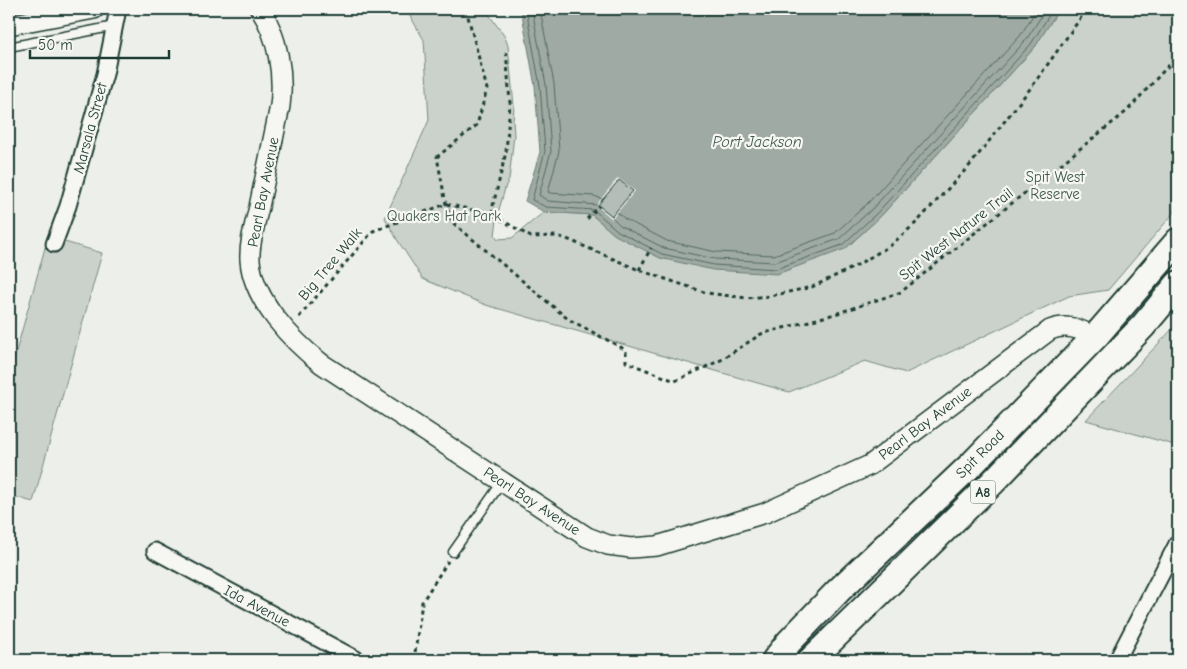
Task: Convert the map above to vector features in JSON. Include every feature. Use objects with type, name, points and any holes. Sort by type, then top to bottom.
[{"type":"highway","name":"Spit Road","points":[[775,660],[789,642],[838,591],[972,463],[1095,337],[1178,241]]},
{"type":"highway","name":"Spit Road","points":[[811,660],[992,482],[1143,326],[1178,284]]},
{"type":"street","points":[[9,25],[94,9]]},
{"type":"street","name":"Marsala Street","points":[[54,244],[68,206],[100,93],[118,9]]},
{"type":"street","name":"Pearl Bay Avenue","points":[[260,9],[275,43],[282,89],[250,260],[255,282],[269,307],[286,332],[322,364],[587,537],[608,545],[623,547],[657,546],[765,513],[870,465],[1050,330],[1058,327],[1071,327],[1095,337]]},
{"type":"street","points":[[1117,660],[1178,542]]},
{"type":"street","name":"Ida Avenue","points":[[155,551],[358,660]]},
{"type":"lane","points":[[9,47],[115,26]]},
{"type":"lane","points":[[454,552],[502,482]]},
{"type":"path","points":[[466,9],[487,89],[477,125],[437,157],[446,204],[490,214],[530,237],[557,236],[567,239],[639,270],[707,293],[747,298],[770,296],[812,287],[852,268],[891,245],[917,222],[971,164],[1033,85],[1087,9]]},
{"type":"path","points":[[490,214],[506,152],[510,103],[506,49]]},
{"type":"path","name":"Spit West Nature Trail","points":[[446,204],[452,222],[568,318],[626,350],[626,362],[675,381],[721,360],[761,334],[836,314],[901,292],[1126,112],[1178,55]]},
{"type":"path","name":"Big Tree Walk","points":[[286,332],[372,231],[446,204]]},
{"type":"path","points":[[587,219],[598,206]]},
{"type":"path","points":[[639,270],[651,248]]},
{"type":"path","points":[[414,660],[422,602],[454,552]]},
{"type":"green space","name":"Spit West Reserve","points":[[406,9],[485,9],[505,37],[508,46],[514,106],[514,135],[509,180],[498,213],[495,235],[498,239],[512,238],[544,212],[592,215],[615,235],[845,249],[880,217],[1035,47],[1059,9],[1178,9],[1178,208],[1108,290],[1069,296],[906,373],[865,361],[789,392],[486,305],[423,279],[385,218],[429,120],[424,40]]},
{"type":"green space","points":[[48,237],[102,253],[33,502],[9,495],[9,377]]},
{"type":"green space","points":[[1178,323],[1178,446],[1086,420]]},
{"type":"water","name":"Port Jackson","points":[[521,9],[1059,9],[1035,47],[880,217],[845,249],[777,274],[713,270],[660,258],[615,235],[592,215],[544,212],[525,201],[540,152],[535,86]]},
{"type":"pier","points":[[618,178],[635,191],[612,219],[596,205]]},
{"type":"building","points":[[619,180],[633,191],[612,216],[598,205]]},
{"type":"park label","name":"Quakers Hat Park","points":[[444,216]]}]
